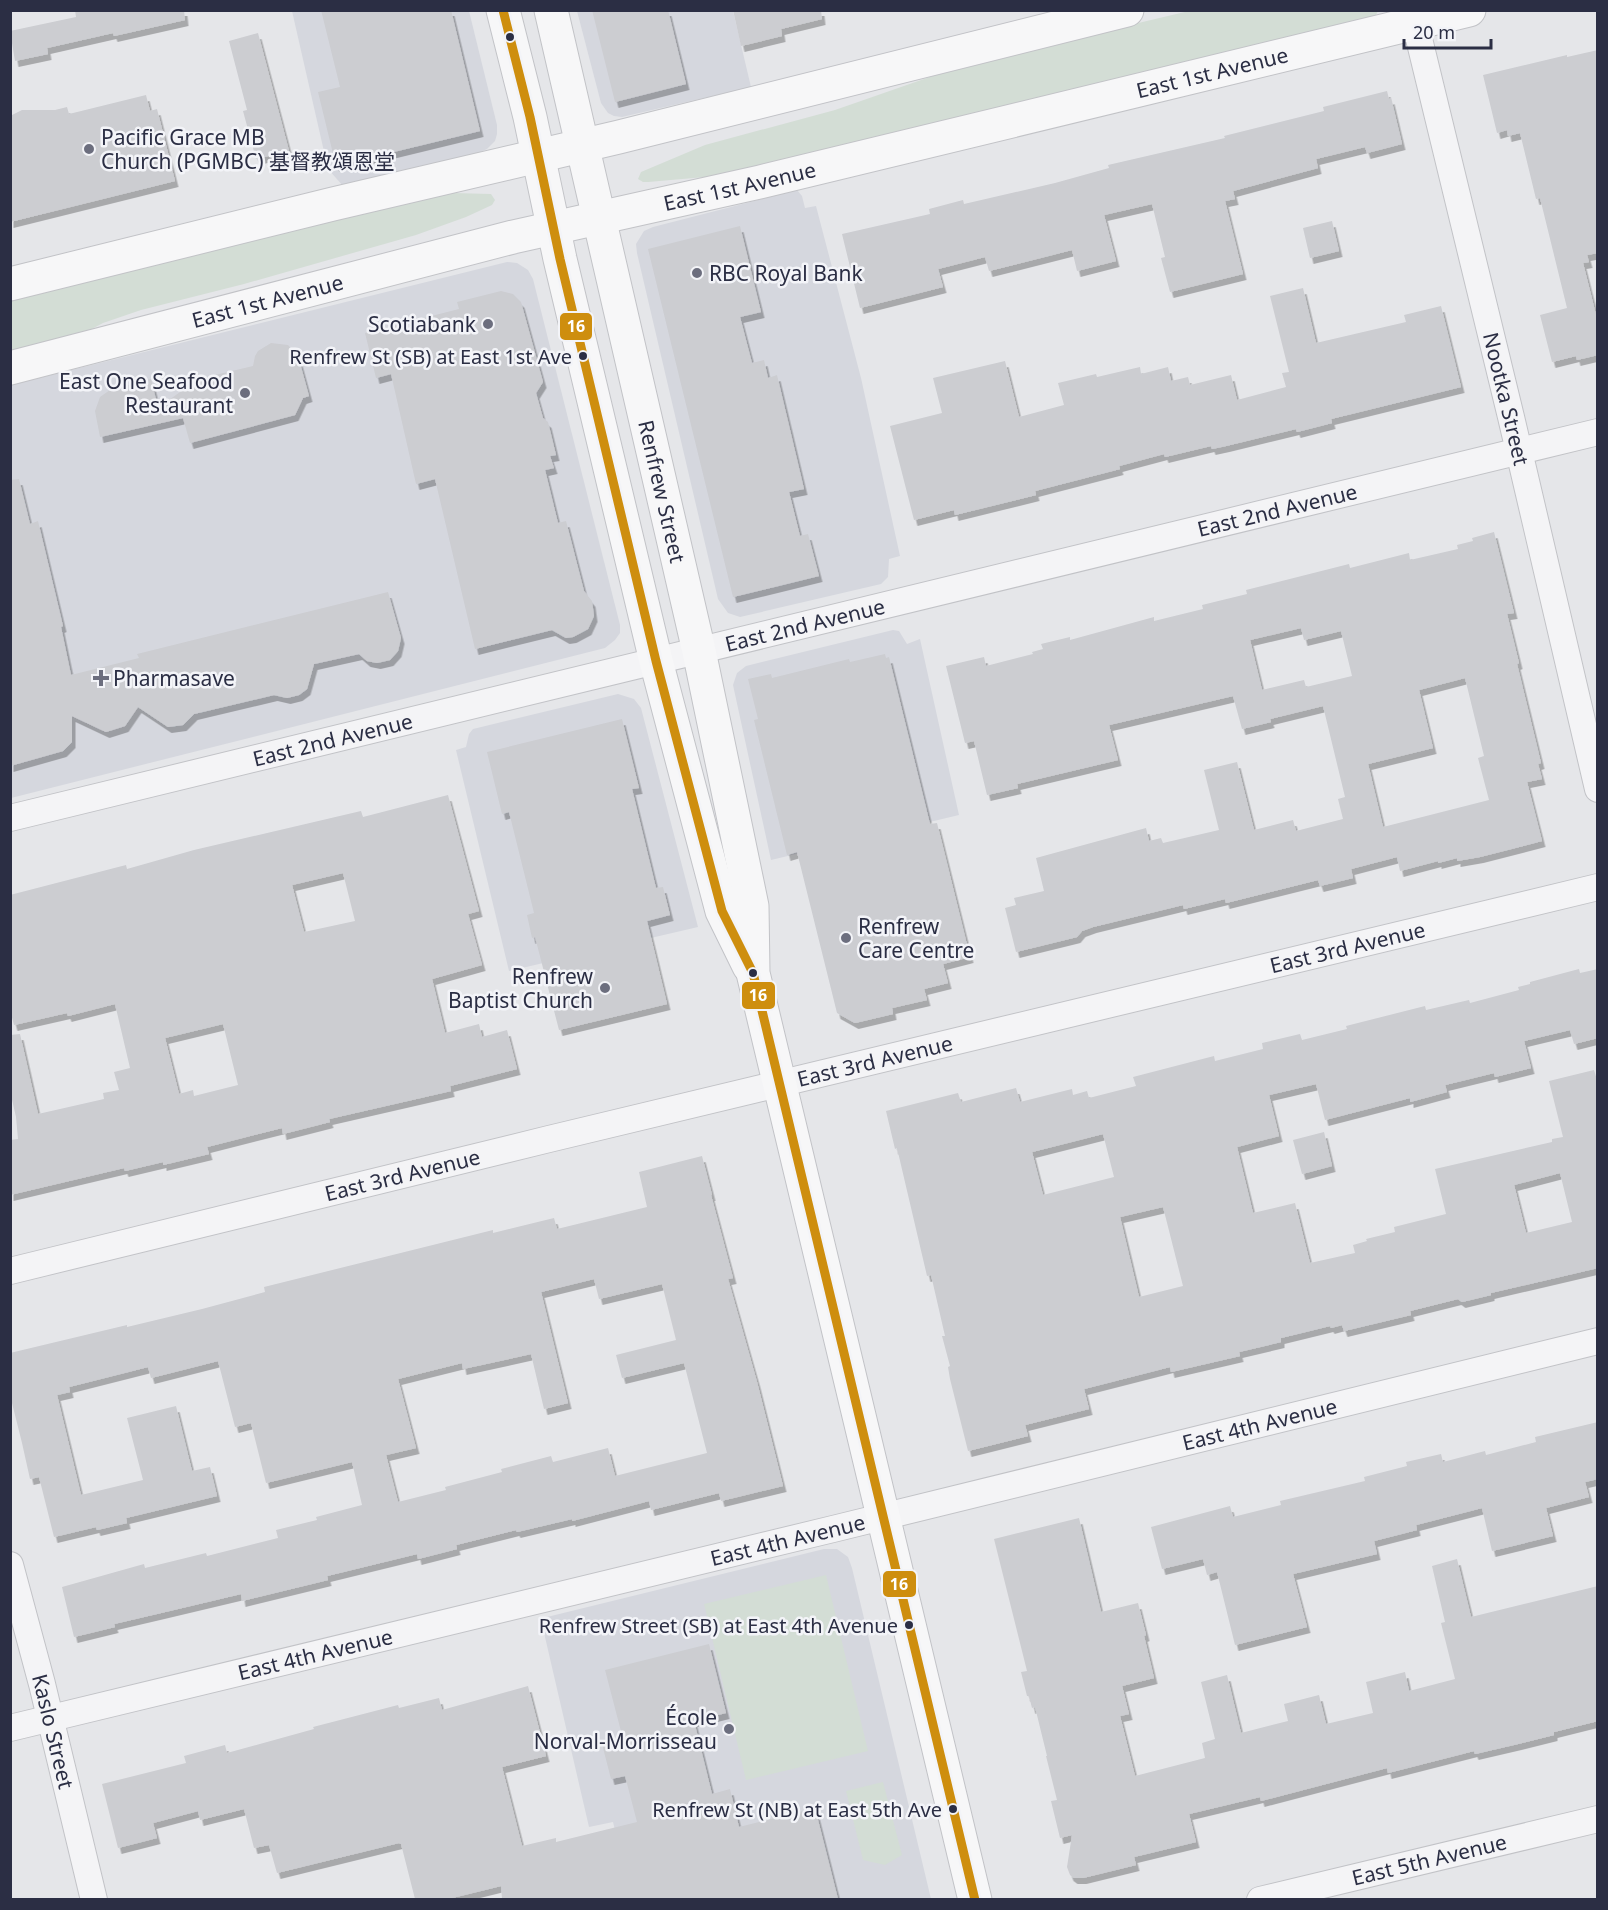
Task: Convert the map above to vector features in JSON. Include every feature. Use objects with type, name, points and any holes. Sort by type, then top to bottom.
[{"type":"street","name":"Renfrew Street","points":[[503,10],[656,662],[722,911],[753,973]]},
{"type":"street","name":"Renfrew Street","points":[[551,10],[699,651],[752,906],[753,973],[975,1899]]},
{"type":"street","points":[[10,284],[1127,10]]},
{"type":"street","name":"East 1st Avenue","points":[[10,368],[554,228],[770,180],[1414,17],[1469,10]]},
{"type":"street","name":"Nootka Street","points":[[1414,17],[1598,789]]},
{"type":"street","name":"East 2nd Avenue","points":[[10,818],[1598,432]]},
{"type":"street","name":"East 3rd Avenue","points":[[10,1271],[1598,887]]},
{"type":"street","name":"East 4th Avenue","points":[[10,1728],[1598,1341]]},
{"type":"street","name":"Kaslo Street","points":[[10,1565],[94,1899]]},
{"type":"street","name":"East 5th Avenue","points":[[1260,1899],[1598,1819]]},
{"type":"shaded area","points":[[292,11],[469,11],[497,125],[495,141],[487,149],[476,154],[344,187],[328,169]]},
{"type":"shaded area","points":[[577,11],[733,11],[751,87],[622,117],[614,116],[608,113],[601,103]]},
{"type":"shaded area","points":[[1189,11],[1378,11],[1376,15],[728,175],[648,182],[638,179],[641,172],[705,145],[835,110],[970,63]]},
{"type":"shaded area","points":[[797,190],[802,196],[805,208],[816,206],[861,378],[900,556],[889,559],[888,577],[881,584],[740,617],[728,613],[718,599],[636,244],[644,231],[653,227]]},
{"type":"shaded area","points":[[453,193],[491,194],[495,200],[492,205],[466,217],[416,235],[244,284],[141,310],[103,323],[86,332],[11,351],[11,299],[404,202]]},
{"type":"shaded area","points":[[507,262],[517,263],[528,270],[533,279],[620,625],[620,633],[615,640],[605,648],[11,798],[11,385]]},
{"type":"shaded area","points":[[893,630],[899,631],[907,644],[920,639],[959,815],[771,860],[733,685],[737,673],[746,666]]},
{"type":"shaded area","points":[[618,694],[634,699],[641,708],[698,927],[509,971],[456,750],[466,747],[469,734],[473,729]]},
{"type":"shaded area","name":"École Norval-Morrisseau","points":[[824,1549],[837,1549],[848,1557],[852,1568],[931,1899],[632,1899],[613,1822],[589,1827],[545,1637],[544,1627],[547,1617]]},
{"type":"shaded area","points":[[826,1575],[868,1751],[746,1780],[704,1604]]},
{"type":"shaded area","points":[[883,1782],[902,1855],[885,1865],[863,1860],[846,1791]]},
{"type":"building","points":[[75,10],[184,10],[185,20],[47,48],[48,54],[15,61],[10,31],[76,17]]},
{"type":"building","points":[[321,10],[451,10],[480,131],[336,166],[318,92],[340,87]]},
{"type":"building","points":[[592,10],[668,10],[686,84],[615,102]]},
{"type":"building","points":[[733,10],[821,10],[822,19],[781,29],[782,36],[741,46]]},
{"type":"building","points":[[258,33],[289,151],[256,159],[243,111],[247,110],[229,41]]},
{"type":"building","points":[[1598,50],[1598,253],[1587,255],[1589,262],[1583,263],[1598,323],[1598,355],[1577,360],[1576,356],[1552,362],[1540,315],[1567,308],[1540,198],[1536,199],[1520,133],[1508,136],[1507,130],[1497,133],[1483,75]]},
{"type":"building","points":[[1387,91],[1389,99],[1391,98],[1402,144],[1367,153],[1365,147],[1316,159],[1318,168],[1233,191],[1235,199],[1225,201],[1243,274],[1170,292],[1161,258],[1165,257],[1152,204],[1104,215],[1116,261],[1077,271],[1072,250],[989,271],[985,257],[938,269],[943,287],[860,308],[842,234],[930,214],[929,209],[963,200],[964,204],[1055,183],[1109,168],[1108,165],[1225,138],[1224,136],[1324,111],[1323,107]]},
{"type":"building","name":"Pacific Grace MB Church (PGMBC) 基督教頌恩堂","points":[[146,95],[150,111],[157,109],[175,181],[10,222],[10,116],[22,110],[55,110],[67,107],[69,114]]},
{"type":"building","points":[[1332,221],[1339,251],[1310,258],[1303,228]]},
{"type":"building","points":[[740,226],[761,312],[740,317],[752,363],[764,360],[768,378],[777,375],[804,489],[789,492],[800,536],[808,534],[819,576],[733,597],[648,249]]},
{"type":"building","points":[[1303,288],[1316,343],[1406,322],[1404,315],[1441,306],[1461,387],[1331,419],[1332,423],[1297,432],[1296,429],[1212,449],[1211,446],[1165,457],[1164,454],[1119,466],[1120,469],[1035,491],[1036,495],[955,515],[954,510],[914,520],[890,426],[942,413],[933,378],[1005,361],[1019,417],[1064,405],[1058,383],[1140,367],[1141,374],[1168,367],[1171,381],[1188,377],[1190,385],[1231,375],[1237,400],[1286,387],[1282,373],[1289,372],[1270,296]]},
{"type":"building","points":[[501,291],[513,294],[521,302],[543,382],[536,393],[543,418],[548,422],[556,455],[550,456],[554,468],[545,470],[558,523],[566,521],[584,591],[592,601],[594,616],[588,629],[573,637],[566,638],[552,630],[475,649],[435,479],[416,484],[391,374],[376,378],[365,333],[459,309],[457,302]]},
{"type":"building","name":"East One Seafood Restaurant","points":[[271,343],[288,345],[298,356],[309,396],[303,398],[295,415],[190,443],[183,418],[100,437],[95,411],[100,397],[110,390],[151,379],[158,408],[198,379],[253,366],[258,351]]},
{"type":"building","points":[[19,479],[30,524],[38,521],[63,626],[61,627],[71,675],[139,658],[137,654],[388,592],[401,638],[398,651],[390,660],[377,663],[367,661],[359,654],[314,664],[307,689],[299,695],[287,698],[274,695],[194,714],[183,725],[168,727],[138,707],[125,726],[106,732],[72,716],[72,742],[63,751],[10,766],[10,480]]},
{"type":"building","points":[[1494,532],[1514,613],[1507,614],[1541,763],[1538,764],[1542,779],[1527,782],[1542,841],[1480,857],[1457,861],[1457,858],[1438,863],[1438,861],[1400,871],[1397,857],[1351,869],[1353,878],[1320,886],[1318,880],[1226,903],[1225,899],[1184,909],[1183,905],[1093,927],[1082,931],[1077,937],[1016,952],[1005,908],[1016,905],[1014,898],[1044,891],[1036,858],[1146,828],[1149,841],[1161,838],[1163,843],[1219,830],[1204,770],[1237,762],[1254,830],[1293,820],[1296,831],[1343,819],[1338,799],[1345,797],[1323,706],[1270,719],[1271,722],[1242,729],[1233,696],[1109,725],[1118,760],[1017,784],[1018,788],[987,795],[974,741],[965,743],[946,666],[984,657],[986,666],[1033,654],[1032,652],[1043,649],[1041,644],[1070,637],[1070,640],[1154,617],[1154,621],[1203,609],[1202,605],[1247,594],[1246,590],[1349,564],[1350,568],[1409,553],[1410,560],[1458,549],[1457,545],[1473,541],[1472,538]],"holes":[[[1301,628],[1304,640],[1341,631],[1352,676],[1306,687],[1304,680],[1262,690],[1250,640]],[[1465,678],[1484,756],[1478,758],[1489,800],[1383,827],[1368,764],[1433,748],[1419,690]]]},
{"type":"building","points":[[885,654],[886,658],[889,657],[930,824],[937,823],[970,957],[943,964],[948,983],[924,989],[927,1000],[892,1008],[893,1014],[855,1023],[837,1013],[797,852],[787,855],[754,720],[758,719],[748,679],[771,674],[772,678],[849,659],[850,662]]},
{"type":"building","points":[[622,719],[639,788],[632,789],[656,888],[663,887],[670,915],[647,921],[667,1004],[559,1030],[535,937],[532,938],[527,915],[534,913],[509,812],[502,814],[487,752]]},
{"type":"building","points":[[448,795],[479,911],[468,914],[482,965],[432,979],[445,1033],[479,1024],[482,1037],[507,1030],[517,1069],[450,1086],[451,1091],[329,1119],[330,1122],[283,1134],[282,1128],[207,1147],[209,1154],[163,1165],[163,1162],[125,1171],[124,1168],[10,1195],[10,1140],[18,1139],[10,1091],[10,1035],[20,1034],[38,1114],[104,1099],[103,1093],[119,1090],[114,1072],[130,1068],[115,1004],[68,1016],[67,1013],[14,1025],[10,1010],[10,895],[126,865],[127,869],[194,850],[361,811],[363,817]],"holes":[[[343,873],[355,921],[304,932],[292,885]],[[223,1024],[238,1085],[194,1096],[193,1090],[179,1094],[165,1038]]]},
{"type":"building","points":[[1579,969],[1580,973],[1598,969],[1598,1038],[1574,1044],[1570,1030],[1524,1041],[1531,1068],[1495,1077],[1494,1073],[1445,1085],[1447,1092],[1410,1102],[1410,1098],[1325,1120],[1316,1084],[1269,1095],[1279,1136],[1237,1147],[1253,1213],[1295,1203],[1310,1263],[1355,1253],[1353,1245],[1367,1241],[1366,1239],[1395,1232],[1394,1227],[1446,1214],[1435,1169],[1552,1142],[1552,1139],[1563,1137],[1549,1081],[1594,1070],[1598,1083],[1598,1268],[1462,1302],[1458,1299],[1410,1311],[1411,1315],[1344,1331],[1342,1325],[1331,1328],[1330,1326],[1281,1338],[1281,1342],[1239,1352],[1240,1356],[1171,1372],[1170,1367],[1084,1389],[1089,1409],[1025,1425],[1028,1436],[968,1451],[950,1379],[948,1367],[950,1366],[942,1336],[945,1336],[931,1275],[927,1276],[886,1111],[958,1093],[961,1102],[1016,1088],[1020,1102],[1072,1089],[1073,1095],[1087,1091],[1089,1098],[1136,1086],[1133,1077],[1214,1056],[1215,1061],[1263,1049],[1262,1043],[1300,1034],[1302,1040],[1425,1006],[1426,1010],[1469,1000],[1470,1003],[1519,990],[1518,987],[1530,984],[1530,982]],"holes":[[[1103,1134],[1114,1177],[1043,1195],[1032,1152]],[[1560,1173],[1572,1222],[1526,1233],[1514,1185]],[[1163,1207],[1183,1286],[1139,1297],[1120,1217]]]},
{"type":"building","points":[[1324,1132],[1332,1166],[1302,1174],[1293,1140]]},
{"type":"building","points":[[702,1156],[733,1278],[728,1279],[783,1486],[721,1501],[719,1493],[651,1510],[649,1501],[572,1521],[572,1519],[517,1532],[516,1530],[456,1545],[457,1549],[418,1559],[417,1554],[327,1576],[328,1580],[242,1601],[241,1594],[114,1624],[115,1627],[74,1637],[62,1587],[144,1564],[145,1568],[206,1553],[207,1556],[278,1538],[276,1530],[317,1520],[316,1517],[362,1505],[352,1462],[266,1483],[251,1423],[235,1427],[218,1361],[151,1378],[148,1367],[69,1387],[70,1392],[57,1395],[81,1495],[143,1480],[127,1418],[176,1406],[192,1471],[210,1467],[217,1496],[126,1518],[127,1523],[97,1530],[96,1527],[54,1537],[39,1477],[30,1479],[10,1395],[10,1353],[202,1309],[265,1292],[264,1287],[493,1230],[493,1233],[554,1218],[557,1229],[647,1207],[639,1172]],"holes":[[[594,1279],[599,1299],[662,1284],[676,1340],[616,1355],[622,1378],[684,1363],[707,1453],[615,1476],[608,1448],[553,1462],[551,1456],[445,1487],[446,1490],[398,1502],[386,1455],[416,1448],[398,1379],[462,1363],[463,1369],[531,1354],[544,1409],[568,1403],[541,1292]]]},
{"type":"building","points":[[1598,1422],[1598,1479],[1585,1482],[1589,1497],[1546,1508],[1553,1536],[1492,1551],[1482,1508],[1416,1525],[1417,1530],[1374,1541],[1377,1554],[1293,1574],[1307,1627],[1235,1645],[1217,1572],[1207,1575],[1203,1559],[1162,1569],[1151,1527],[1230,1506],[1233,1517],[1281,1505],[1280,1501],[1365,1481],[1364,1477],[1407,1466],[1406,1462],[1441,1454],[1443,1462],[1485,1451],[1486,1455],[1536,1442],[1535,1437]]},
{"type":"building","points":[[1079,1518],[1101,1612],[1138,1603],[1146,1635],[1144,1636],[1154,1678],[1122,1686],[1129,1714],[1120,1716],[1135,1776],[1205,1758],[1202,1743],[1215,1739],[1201,1682],[1227,1675],[1241,1733],[1288,1721],[1284,1704],[1319,1695],[1326,1724],[1373,1713],[1366,1682],[1405,1672],[1409,1691],[1455,1679],[1441,1623],[1445,1622],[1432,1566],[1457,1559],[1471,1617],[1598,1586],[1598,1721],[1554,1732],[1554,1735],[1475,1754],[1474,1751],[1388,1773],[1387,1768],[1261,1801],[1260,1797],[1189,1814],[1196,1842],[1134,1857],[1136,1865],[1083,1878],[1074,1878],[1067,1867],[1072,1835],[1060,1838],[1051,1801],[1057,1800],[1035,1707],[1032,1708],[1029,1696],[1027,1696],[1021,1672],[1027,1671],[994,1539]]},
{"type":"building","points":[[709,1644],[726,1713],[694,1721],[712,1794],[730,1789],[739,1827],[815,1808],[838,1899],[502,1899],[501,1886],[448,1899],[415,1899],[401,1844],[277,1873],[269,1845],[254,1848],[244,1809],[200,1820],[198,1811],[153,1823],[157,1838],[118,1848],[102,1784],[186,1763],[184,1756],[225,1745],[227,1753],[398,1705],[399,1708],[439,1698],[442,1710],[528,1686],[546,1756],[502,1767],[522,1846],[556,1838],[556,1842],[637,1822],[625,1776],[611,1779],[602,1744],[623,1739],[605,1670]]},
{"type":"transit line","name":"16","points":[[503,10],[530,117],[560,259],[656,661],[722,911],[753,973],[975,1900]]},
{"type":"place","name":"Pacific Grace MB Church (PGMBC) 基督教頌恩堂","points":[[89,149]]},
{"type":"place","name":"RBC Royal Bank","points":[[697,273]]},
{"type":"place","name":"Scotiabank","points":[[488,324]]},
{"type":"place","name":"Renfrew St (SB) at East 1st Ave","points":[[583,356]]},
{"type":"place","name":"East One Seafood Restaurant","points":[[245,393]]},
{"type":"place","name":"Pharmasave","points":[[101,678]]},
{"type":"place","name":"Renfrew Care Centre","points":[[846,938]]},
{"type":"place","name":"Renfrew Baptist Church","points":[[605,988]]},
{"type":"place","name":"Renfrew Street (SB) at East 4th Avenue","points":[[909,1625]]},
{"type":"place","name":"École Norval-Morrisseau","points":[[729,1729]]},
{"type":"place","name":"Renfrew St (NB) at East 5th Ave","points":[[953,1809]]}]
